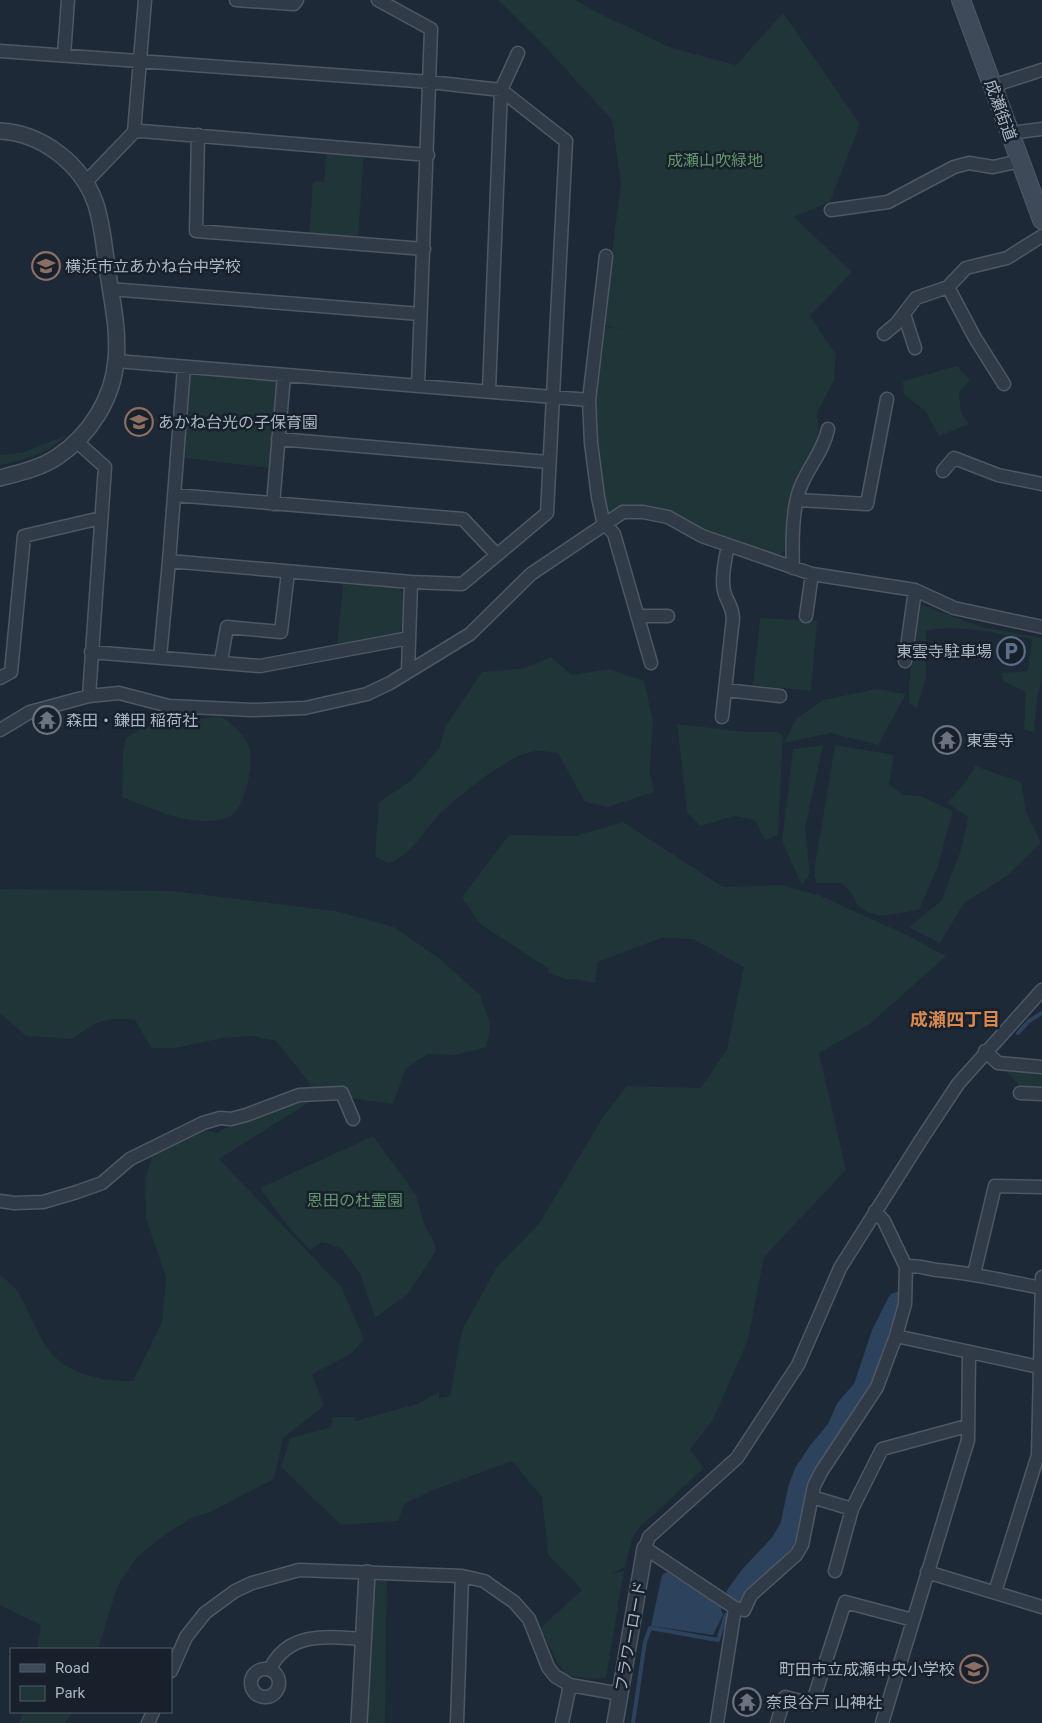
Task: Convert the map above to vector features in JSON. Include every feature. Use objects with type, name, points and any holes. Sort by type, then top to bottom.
[{"type":"main road","name":"成瀬街道","points":[[961,0],[1042,220]]},
{"type":"street","points":[[64,54],[68,0]]},
{"type":"street","points":[[86,183],[134,132],[145,0]]},
{"type":"street","points":[[236,0],[294,4],[297,0]]},
{"type":"street","points":[[378,0],[431,29],[428,155],[418,386]]},
{"type":"street","points":[[0,50],[430,82],[502,90],[566,141],[548,462],[547,513],[462,584],[411,582],[169,561]]},
{"type":"street","points":[[488,390],[502,90],[518,53]]},
{"type":"street","points":[[992,86],[1042,70]]},
{"type":"street","points":[[1010,133],[1042,130]]},
{"type":"street","points":[[0,131],[24,135],[42,143],[59,154],[86,183],[99,215],[110,289],[116,361],[112,384],[99,413],[76,441],[57,458],[0,478]]},
{"type":"street","points":[[134,132],[428,155]]},
{"type":"street","points":[[198,136],[196,232],[424,249]]},
{"type":"street","points":[[831,210],[888,202],[954,167],[968,163],[993,167],[1020,161]]},
{"type":"street","points":[[884,334],[904,314],[916,298],[948,287],[966,268],[1007,258],[1042,236]]},
{"type":"street","points":[[606,256],[589,400],[591,443],[598,497],[606,525],[614,534],[651,663]]},
{"type":"street","points":[[948,287],[975,338],[1004,384]]},
{"type":"street","points":[[110,289],[420,314]]},
{"type":"street","points":[[904,314],[915,348]]},
{"type":"street","points":[[116,361],[488,390],[589,400]]},
{"type":"street","points":[[160,657],[184,367]]},
{"type":"street","points":[[273,504],[284,375]]},
{"type":"street","points":[[798,500],[867,504],[887,399]]},
{"type":"street","points":[[793,568],[792,543],[800,487],[826,443],[828,429]]},
{"type":"street","points":[[278,439],[548,462]]},
{"type":"street","points":[[76,441],[105,467],[89,696]]},
{"type":"street","points":[[943,471],[954,458],[998,475],[1042,484]]},
{"type":"street","points":[[174,495],[463,519],[497,556]]},
{"type":"street","points":[[0,730],[30,712],[89,696],[119,693],[169,706],[191,708],[305,708],[367,694],[390,683],[470,634],[531,574],[623,512],[643,512],[668,517],[702,536],[812,574],[915,590],[954,608],[1042,626]]},
{"type":"street","points":[[0,678],[12,672],[24,536],[101,518]]},
{"type":"street","points":[[722,717],[733,618],[732,606],[724,591],[724,562],[728,546]]},
{"type":"street","points":[[221,661],[227,627],[280,632],[288,572]]},
{"type":"street","points":[[806,616],[812,574]]},
{"type":"street","points":[[408,671],[411,582]]},
{"type":"street","points":[[905,661],[915,590]]},
{"type":"street","points":[[638,616],[668,616]]},
{"type":"street","points":[[91,652],[221,661],[260,666],[408,638]]},
{"type":"street","points":[[725,690],[780,696]]},
{"type":"street","points":[[875,1211],[884,1220],[906,1267],[906,1304],[896,1336],[877,1388],[821,1472],[812,1497],[802,1545],[796,1555],[751,1595],[744,1610],[735,1608],[646,1548],[649,1538],[737,1458],[798,1365],[840,1268],[875,1211],[958,1084],[985,1051],[1042,990]]},
{"type":"street","points":[[985,1051],[998,1063],[1042,1068]]},
{"type":"street","points":[[0,1201],[14,1203],[43,1202],[77,1192],[102,1183],[130,1159],[164,1144],[177,1135],[203,1123],[220,1118],[231,1119],[246,1115],[299,1095],[342,1093],[352,1118]]},
{"type":"street","points":[[1020,1093],[1042,1094]]},
{"type":"street","points":[[974,1274],[995,1186],[1042,1187]]},
{"type":"street","points":[[906,1267],[915,1265],[936,1270],[1041,1283],[1038,1367],[1038,1455],[995,1592]]},
{"type":"street","points":[[896,1336],[1038,1367]]},
{"type":"street","points":[[882,1723],[968,1440],[969,1353]]},
{"type":"street","points":[[835,1571],[852,1509],[882,1449],[968,1426]]},
{"type":"street","points":[[812,1497],[852,1509]]},
{"type":"street","name":"フラワーロード","points":[[615,1723],[646,1548]]},
{"type":"street","points":[[172,1669],[186,1638],[201,1619],[235,1591],[252,1583],[299,1570],[462,1576],[484,1581],[514,1602],[529,1619],[548,1667],[555,1676],[570,1685],[621,1694]]},
{"type":"street","points":[[928,1572],[1042,1606]]},
{"type":"street","points":[[359,1723],[367,1573]]},
{"type":"street","points":[[457,1723],[462,1576]]},
{"type":"street","points":[[777,1723],[785,1697],[812,1704],[845,1602],[913,1620]]},
{"type":"street","points":[[717,1723],[735,1608]]},
{"type":"street","points":[[270,1669],[275,1659],[285,1648],[302,1639],[332,1636],[362,1639]]},
{"type":"street","points":[[562,1723],[570,1685]]},
{"type":"green space","name":"成瀬山吹緑地","points":[[498,0],[576,0],[594,11],[672,48],[736,65],[783,13],[860,124],[830,202],[794,217],[852,272],[810,316],[836,355],[834,380],[817,413],[820,439],[803,466],[790,499],[786,550],[777,557],[720,538],[664,511],[606,518],[601,468],[595,442],[594,393],[602,326],[623,330],[597,323],[610,266],[621,184],[612,120],[538,39]]},
{"type":"green space","points":[[326,153],[364,155],[358,236],[309,233],[313,181],[324,182]]},
{"type":"green space","points":[[957,366],[970,380],[959,393],[961,413],[969,424],[939,436],[926,412],[904,394],[903,381]]},
{"type":"green space","points":[[190,374],[278,382],[270,468],[185,458]]},
{"type":"green space","points":[[67,435],[52,447],[36,455],[0,465],[0,455],[24,452]]},
{"type":"green space","points":[[343,584],[398,587],[403,593],[402,627],[399,633],[337,644]]},
{"type":"green space","points":[[921,605],[982,627],[1042,638],[1042,676],[1037,699],[1034,732],[1024,730],[1026,692],[1003,681],[1002,673],[1028,671],[1032,639],[964,629],[950,628],[926,631],[926,677],[917,708],[909,703],[909,680]]},
{"type":"green space","points":[[760,618],[817,621],[811,691],[753,685]]},
{"type":"green space","points":[[551,657],[572,675],[609,669],[644,681],[653,721],[650,772],[654,792],[608,807],[585,802],[558,753],[535,751],[512,760],[470,788],[437,817],[404,855],[389,863],[375,857],[379,802],[412,780],[440,747],[445,727],[482,672],[525,668]]},
{"type":"green space","points":[[877,689],[906,694],[878,745],[831,733],[784,743],[796,719],[823,700]]},
{"type":"green space","points":[[221,716],[239,731],[246,741],[251,758],[247,787],[234,813],[229,817],[216,820],[189,820],[161,812],[122,797],[123,751],[126,738],[144,727]]},
{"type":"green space","points":[[677,724],[746,732],[778,732],[783,735],[778,835],[765,840],[755,820],[735,816],[700,826],[687,812]]},
{"type":"green space","points":[[823,745],[805,829],[810,873],[802,885],[782,841],[793,749]]},
{"type":"green space","points":[[835,745],[894,755],[889,785],[904,795],[920,796],[953,811],[938,866],[919,910],[882,916],[869,913],[858,906],[852,894],[842,883],[816,883],[814,870]]},
{"type":"green space","points":[[975,766],[1021,782],[1026,811],[1041,843],[1007,876],[964,903],[940,943],[909,927],[941,901],[961,850],[968,817],[947,803],[965,783]]},
{"type":"green space","points":[[623,822],[723,887],[781,885],[821,896],[907,935],[946,956],[870,1024],[819,1053],[846,1170],[764,1257],[748,1340],[713,1420],[690,1450],[704,1468],[637,1530],[632,1539],[625,1567],[612,1574],[624,1571],[606,1677],[600,1679],[567,1676],[559,1665],[540,1628],[582,1590],[548,1555],[542,1497],[512,1461],[436,1489],[405,1503],[398,1521],[341,1525],[281,1467],[290,1438],[331,1427],[333,1417],[355,1417],[355,1421],[417,1404],[439,1392],[439,1398],[450,1396],[462,1330],[497,1267],[539,1224],[603,1117],[627,1086],[701,1088],[727,1049],[744,967],[693,939],[661,938],[598,962],[595,983],[568,980],[548,973],[549,969],[480,924],[462,897],[509,835],[576,836]]},
{"type":"green space","points":[[0,889],[173,891],[336,911],[394,927],[440,959],[480,995],[491,1026],[486,1047],[456,1055],[428,1054],[406,1068],[393,1104],[322,1094],[219,1159],[341,1286],[364,1339],[351,1354],[312,1374],[324,1406],[283,1438],[274,1479],[210,1512],[189,1519],[159,1539],[136,1559],[118,1585],[98,1648],[37,1648],[41,1625],[0,1605],[0,1275],[17,1291],[41,1338],[59,1361],[89,1376],[133,1381],[162,1322],[166,1277],[146,1219],[145,1179],[156,1145],[189,1128],[218,1133],[229,1127],[255,1119],[311,1085],[276,1041],[253,1036],[223,1038],[175,1048],[151,1048],[135,1020],[116,1019],[95,1024],[73,1039],[26,1036],[0,1013]]},
{"type":"green space","points":[[1005,1070],[1042,1072],[1042,1088],[1020,1086]]},
{"type":"green space","name":"恩田の杜霊園","points":[[373,1136],[416,1195],[425,1226],[434,1241],[436,1251],[408,1294],[375,1318],[360,1274],[341,1248],[322,1242],[310,1250],[290,1229],[260,1188]]},
{"type":"green space","points":[[371,1581],[387,1581],[385,1723],[366,1723]]},
{"type":"green space","points":[[24,1713],[71,1713],[66,1723],[19,1723]]},
{"type":"water","points":[[667,1572],[720,1606],[723,1615],[713,1635],[651,1626],[662,1575]]},
{"type":"waterway","points":[[1018,1033],[1029,1021],[1042,1013]]},
{"type":"waterway","points":[[737,1595],[751,1576],[781,1544],[791,1527],[799,1489],[805,1473],[838,1429],[846,1410],[864,1389],[882,1335],[898,1303]]},
{"type":"waterway","points":[[633,1723],[645,1642],[650,1628],[718,1640],[726,1615]]},
{"type":"place","name":"横浜市立あかね台中学校","points":[[46,266]]},
{"type":"place","name":"あかね台光の子保育園","points":[[139,422]]},
{"type":"place","name":"東雲寺駐車場","points":[[1011,651]]},
{"type":"place","name":"森田・鎌田 稲荷社","points":[[47,720]]},
{"type":"place","name":"東雲寺","points":[[947,740]]},
{"type":"place","name":"町田市立成瀬中央小学校","points":[[974,1669]]},
{"type":"place","name":"奈良谷戸 山神社","points":[[747,1702]]},
{"type":"district","name":"成瀬四丁目","points":[[955,1020]]}]
